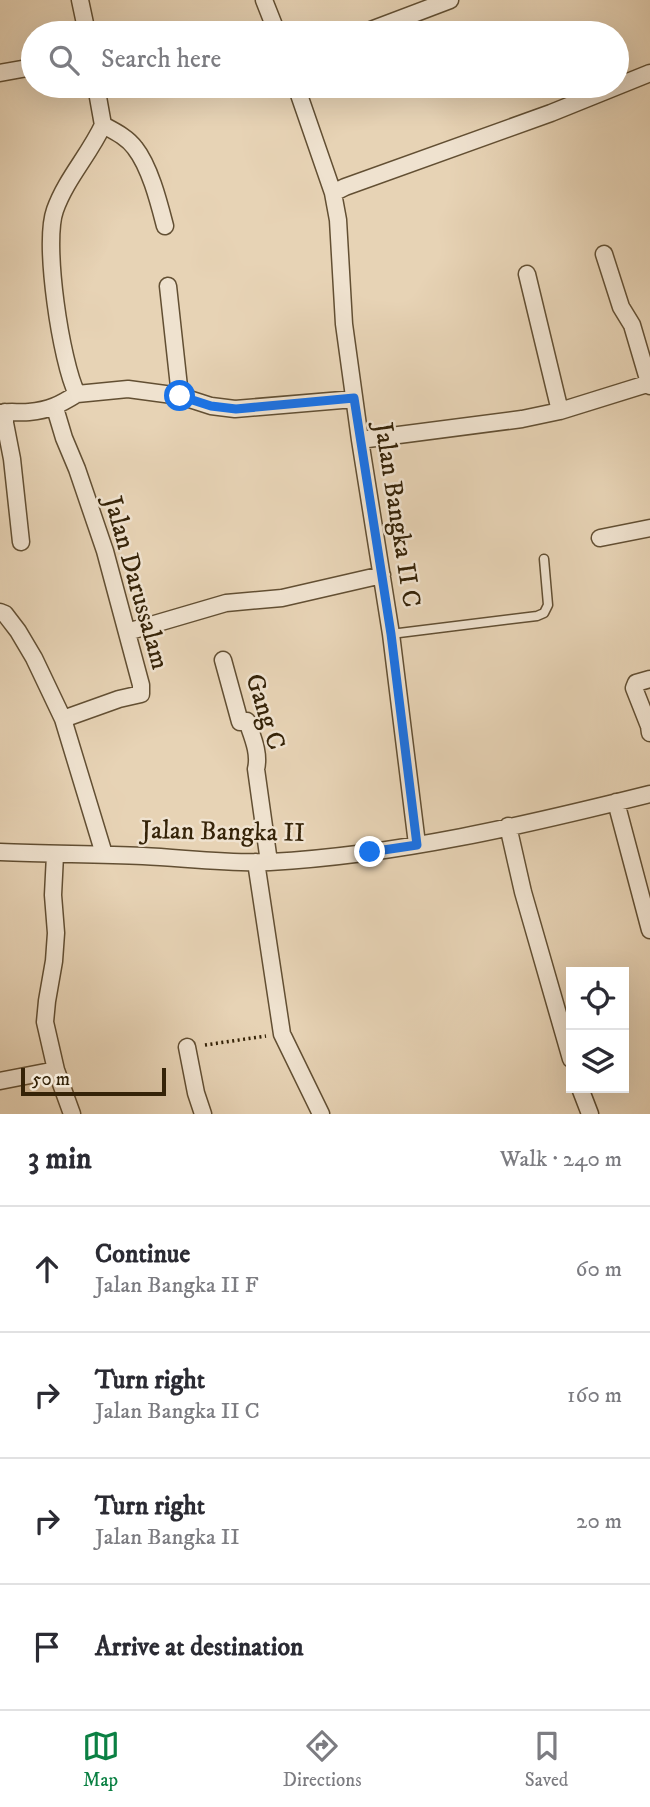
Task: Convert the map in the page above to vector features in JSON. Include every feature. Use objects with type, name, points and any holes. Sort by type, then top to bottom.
[{"type":"street","points":[[80,0],[84,21]]},
{"type":"street","points":[[264,0],[272,21]]},
{"type":"street","points":[[395,21],[450,0]]},
{"type":"street","points":[[0,73],[21,69]]},
{"type":"street","points":[[629,81],[650,73]]},
{"type":"street","points":[[77,394],[71,382],[64,349],[52,274],[51,244],[54,211],[69,180],[103,125],[98,98]]},
{"type":"street","name":"Jalan Bangka II C","points":[[300,98],[333,193],[338,220],[344,324],[391,634],[417,845]]},
{"type":"street","points":[[333,193],[588,98]]},
{"type":"street","points":[[103,125],[120,134],[134,147],[146,170],[165,226]]},
{"type":"street","points":[[360,440],[522,419],[560,411],[650,384],[632,325],[621,307],[604,254]]},
{"type":"street","points":[[527,274],[560,411]]},
{"type":"street","points":[[168,286],[180,396]]},
{"type":"street","points":[[21,542],[12,459],[3,413],[55,408],[77,394],[128,389],[180,396],[211,406],[236,409],[354,398]]},
{"type":"street","name":"Jalan Darussalam","points":[[55,408],[104,551],[141,685],[141,694],[118,699],[63,719]]},
{"type":"street","points":[[600,538],[650,528]]},
{"type":"street","points":[[127,632],[226,603],[282,598],[382,575]]},
{"type":"street","points":[[0,612],[5,614],[18,631],[34,658],[63,719],[104,854]]},
{"type":"street","name":"Gang C","points":[[223,660],[240,722],[247,721],[258,762],[256,769],[262,862]]},
{"type":"street","points":[[650,679],[636,683],[634,688],[650,733]]},
{"type":"street","name":"Jalan Bangka II","points":[[0,852],[262,862],[417,845],[650,793]]},
{"type":"street","points":[[617,802],[650,930]]},
{"type":"street","points":[[508,826],[526,904],[566,1042]]},
{"type":"street","points":[[55,855],[53,895],[56,933],[45,1022],[56,1070],[72,1114]]},
{"type":"street","points":[[262,862],[282,1034],[321,1114]]},
{"type":"street","points":[[187,1047],[203,1114]]},
{"type":"street","points":[[0,1080],[56,1070]]},
{"type":"street","points":[[582,1093],[590,1114]]},
{"type":"lane","points":[[391,634],[544,613],[548,605],[544,559]]},
{"type":"path","points":[[187,1047],[282,1034]]},
{"type":"route","points":[[180,396],[211,406],[236,409],[354,398],[391,634],[417,845],[370,852]]}]
